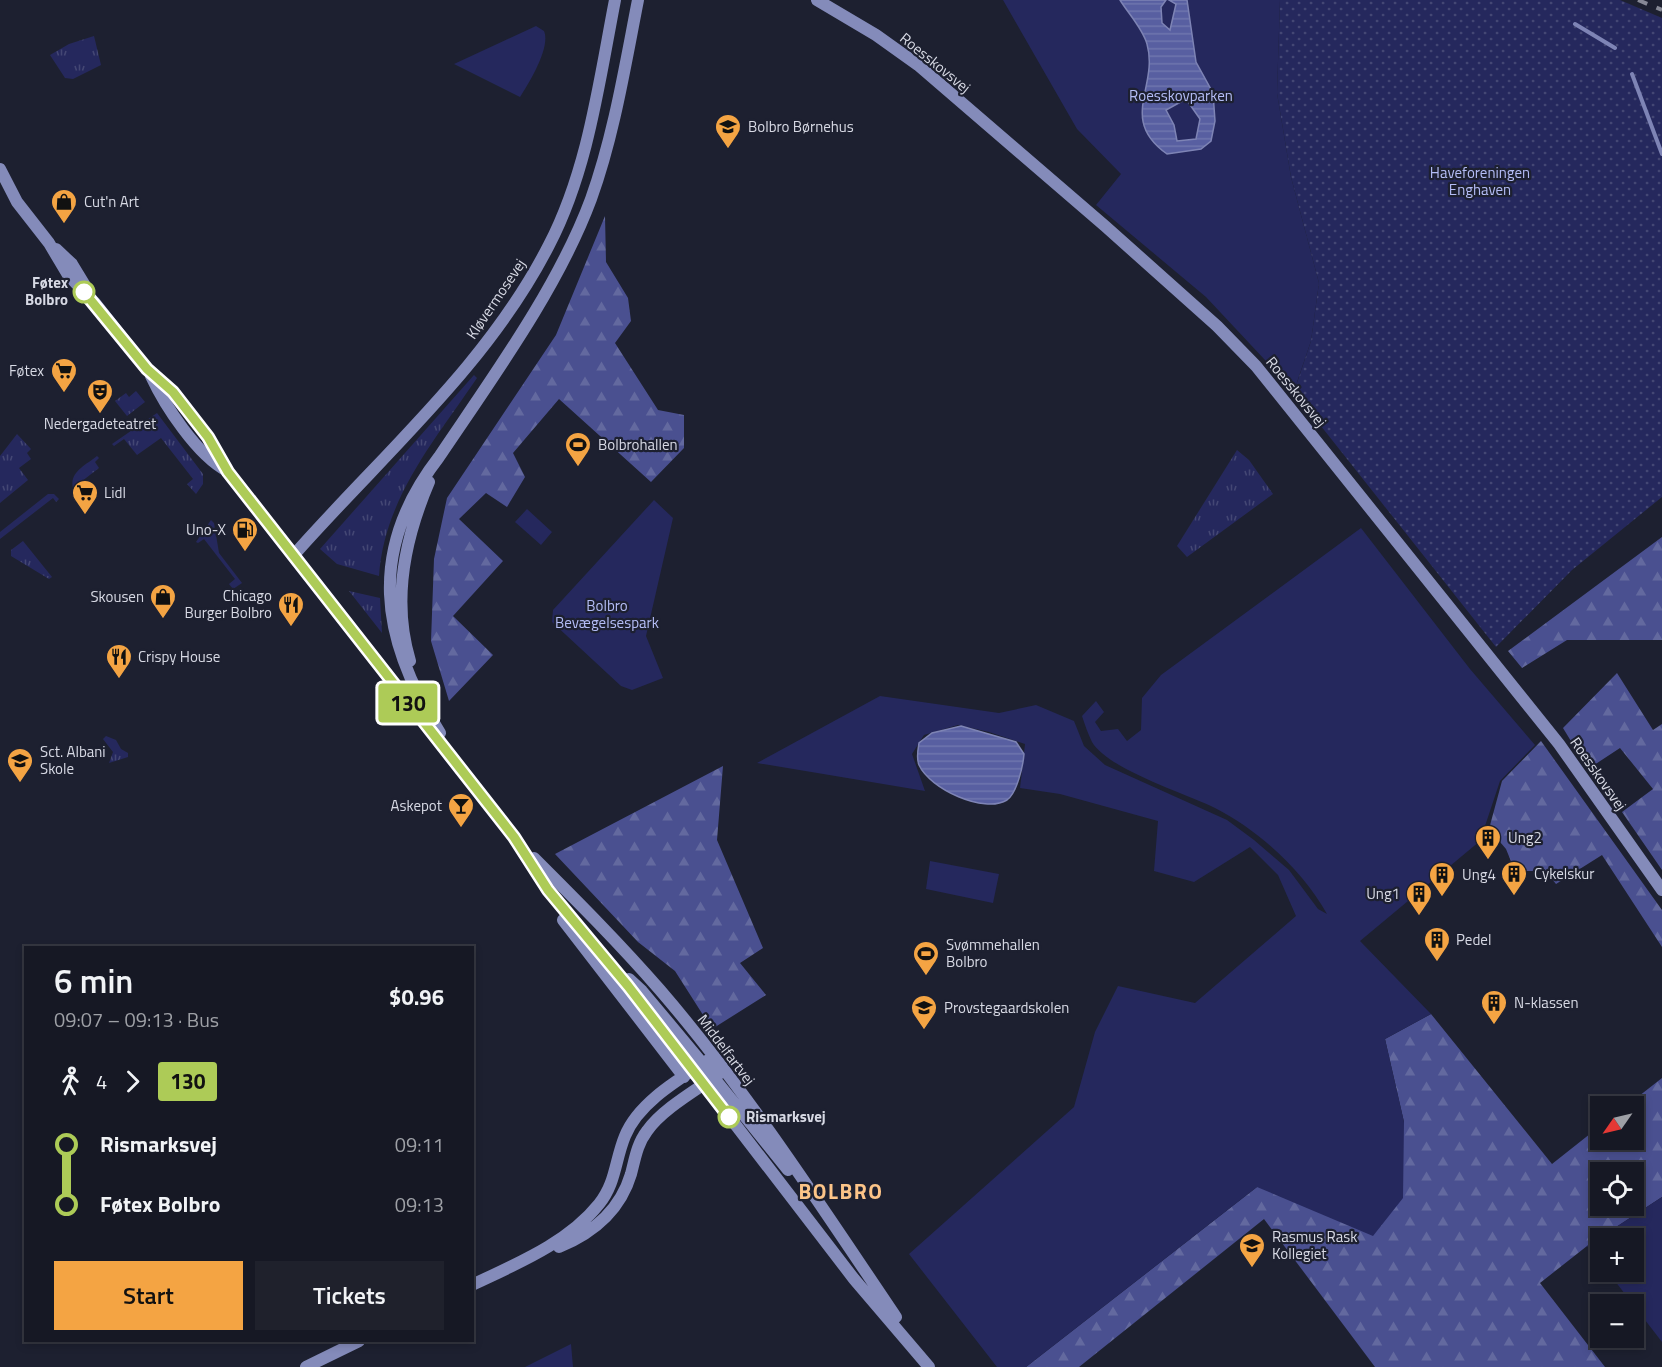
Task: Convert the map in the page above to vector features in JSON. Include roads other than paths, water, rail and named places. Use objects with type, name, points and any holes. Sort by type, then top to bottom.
[{"type":"main road","name":"Kløvermosevej","points":[[293,556],[462,372],[520,295],[550,244],[572,191],[590,124],[615,0]]},
{"type":"main road","points":[[630,0],[631,33]]},
{"type":"main road","points":[[474,787],[424,708],[410,682],[401,658],[391,616],[390,573],[397,535],[410,502],[423,479],[537,307],[566,254],[591,199],[611,126],[638,0]]},
{"type":"main road","name":"Roesskovsvej","points":[[817,0],[876,35],[918,65],[1140,257],[1217,326],[1256,366],[1559,744],[1662,891]]},
{"type":"main road","name":"Middelfartvej","points":[[0,170],[17,202],[49,243],[72,264],[95,303],[147,369],[173,392],[208,437],[228,472],[514,837],[660,990],[698,1067],[714,1078],[854,1279],[928,1365]]},
{"type":"main road","name":"Middelfartvej","points":[[0,188],[17,202]]},
{"type":"main road","name":"Middelfartvej","points":[[514,837],[548,890],[605,959],[698,1067],[714,1078],[816,1197],[928,1365]]},
{"type":"main road","points":[[519,1263],[567,1234],[591,1214],[612,1185],[625,1135],[634,1120],[698,1067],[558,915],[548,890]]},
{"type":"main road","points":[[474,1284],[587,1234],[602,1222],[625,1191],[636,1154],[647,1130],[714,1078]]},
{"type":"main road","points":[[306,1367],[357,1342]]},
{"type":"waterway","points":[[1575,24],[1615,48]]},
{"type":"waterway","points":[[1632,74],[1662,154]]},
{"type":"railway","points":[[1638,0],[1662,10]]},
{"type":"place","name":"Bolbro Børnehus","points":[[728,150]]},
{"type":"place","name":"Cut'n Art","points":[[64,225]]},
{"type":"place","name":"Føtex Bolbro","points":[[84,292]]},
{"type":"place","name":"Føtex","points":[[64,394]]},
{"type":"place","name":"Nedergadeteatret","points":[[100,415]]},
{"type":"place","name":"Bolbrohallen","points":[[578,468]]},
{"type":"place","name":"Lidl","points":[[85,516]]},
{"type":"place","name":"Uno-X","points":[[245,553]]},
{"type":"place","name":"Skousen","points":[[163,620]]},
{"type":"place","name":"Chicago Burger Bolbro","points":[[291,628]]},
{"type":"place","name":"Crispy House","points":[[119,680]]},
{"type":"place","name":"Sct. Albani Skole","points":[[20,784]]},
{"type":"place","name":"Askepot","points":[[461,829]]},
{"type":"place","name":"Ung2","points":[[1488,861]]},
{"type":"place","name":"Cykelskur","points":[[1514,897]]},
{"type":"place","name":"Ung4","points":[[1442,898]]},
{"type":"place","name":"Ung1","points":[[1419,917]]},
{"type":"place","name":"Pedel","points":[[1437,963]]},
{"type":"place","name":"Svømmehallen Bolbro","points":[[926,977]]},
{"type":"place","name":"N-klassen","points":[[1494,1026]]},
{"type":"place","name":"Provstegaardskolen","points":[[924,1031]]},
{"type":"place","name":"Rismarksvej","points":[[729,1117]]},
{"type":"place","name":"Rasmus Rask Kollegiet","points":[[1252,1269]]},
{"type":"district","name":"BOLBRO","points":[[841,1192]]},
{"type":"park label","name":"Roesskovparken","points":[[1181,96]]},
{"type":"park label","name":"Haveforeningen Enghaven","points":[[1480,182]]},
{"type":"park label","name":"Bolbro Bevægelsespark","points":[[607,614]]}]
